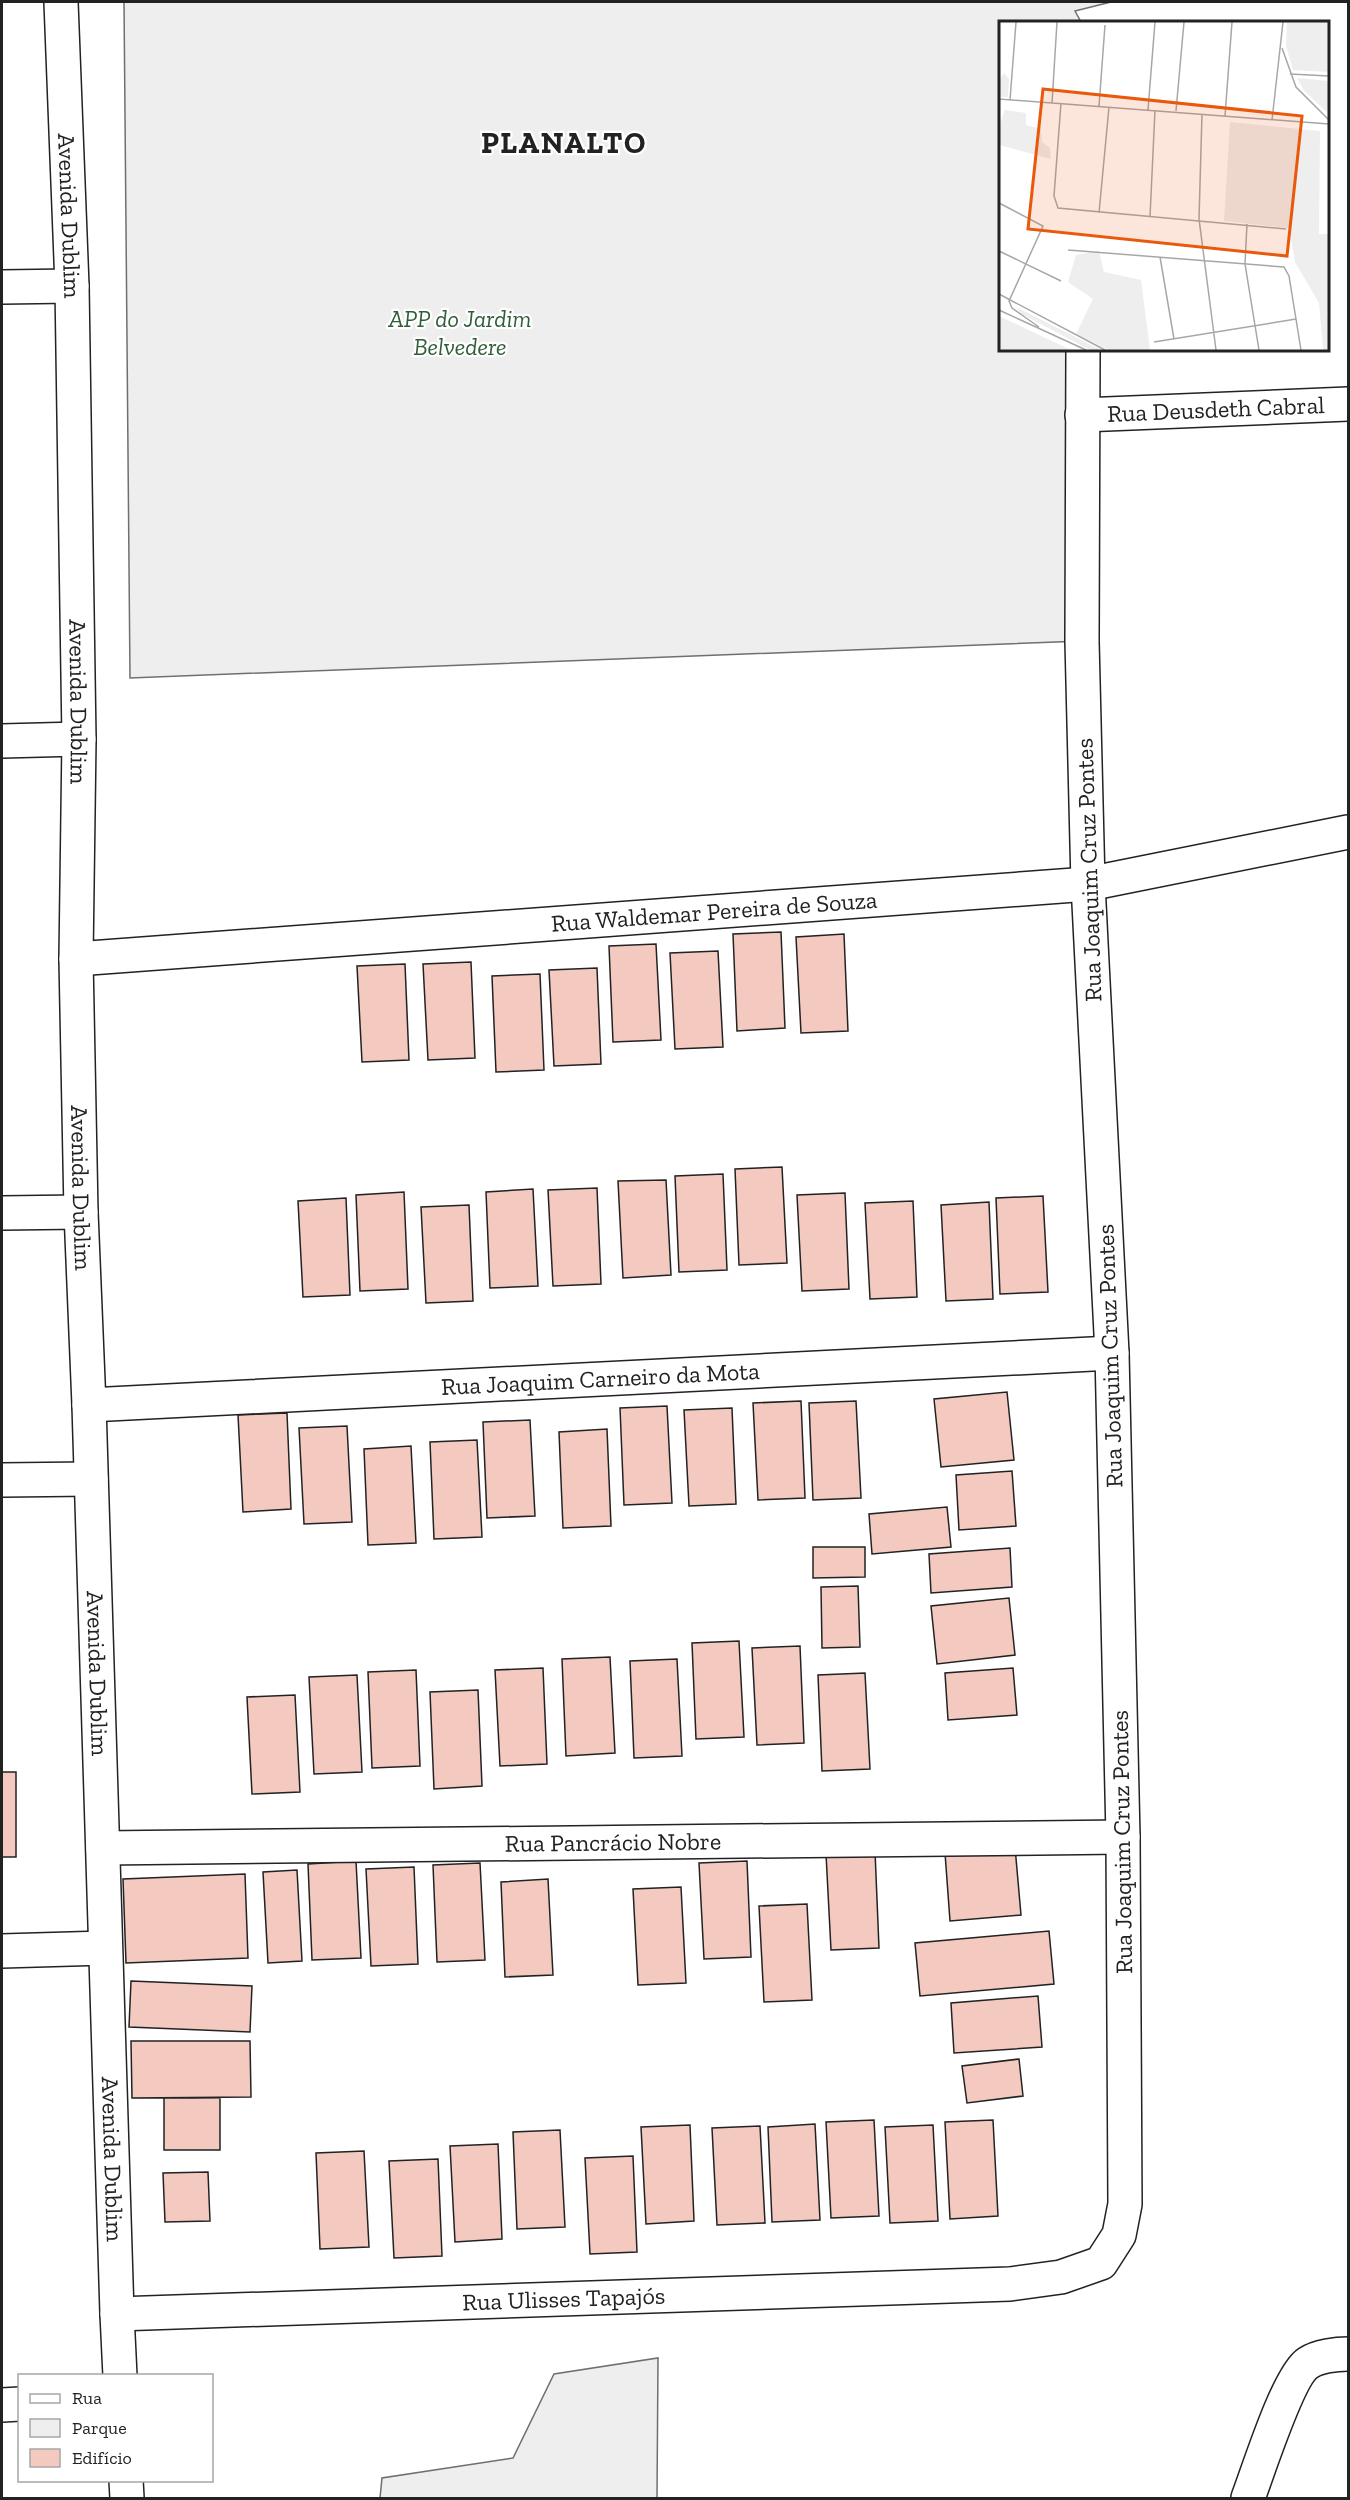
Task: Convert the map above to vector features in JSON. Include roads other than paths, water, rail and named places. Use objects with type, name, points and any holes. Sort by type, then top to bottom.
[{"type":"street","name":"Avenida Dublim","points":[[61,2],[72,286],[79,739],[76,958],[81,1212],[120,2374]]},
{"type":"street","points":[[2,287],[72,286]]},
{"type":"street","name":"Rua Joaquim Cruz Pontes","points":[[1010,2284],[1061,2277],[1101,2263],[1119,2235],[1125,2204],[1123,1837],[1112,1353],[1088,884],[1082,640],[1083,351]]},
{"type":"street","name":"Rua Deusdeth Cabral","points":[[1082,416],[1348,404]]},
{"type":"street","points":[[2,741],[79,739]]},
{"type":"street","name":"Rua Waldemar Pereira de Souza","points":[[76,958],[1088,884],[1348,832]]},
{"type":"street","points":[[2,1213],[81,1212]]},
{"type":"street","name":"Rua Joaquim Carneiro da Mota","points":[[89,1405],[1112,1353]]},
{"type":"street","points":[[2,1480],[91,1479]]},
{"type":"street","name":"Rua Pancrácio Nobre","points":[[103,1848],[1123,1837]]},
{"type":"street","points":[[2,1952],[105,1948]]},
{"type":"street","name":"Rua Ulisses Tapajós","points":[[117,2314],[1010,2284]]},
{"type":"street","points":[[1248,2499],[1283,2404],[1307,2363],[1318,2358],[1348,2354]]},
{"type":"street","points":[[2,2405],[18,2404]]},
{"type":"street","points":[[126,2482],[127,2499]]},
{"type":"district","name":"PLANALTO","points":[[564,143]]},
{"type":"park label","name":"APP do Jardim Belvedere","points":[[460,333]]}]
